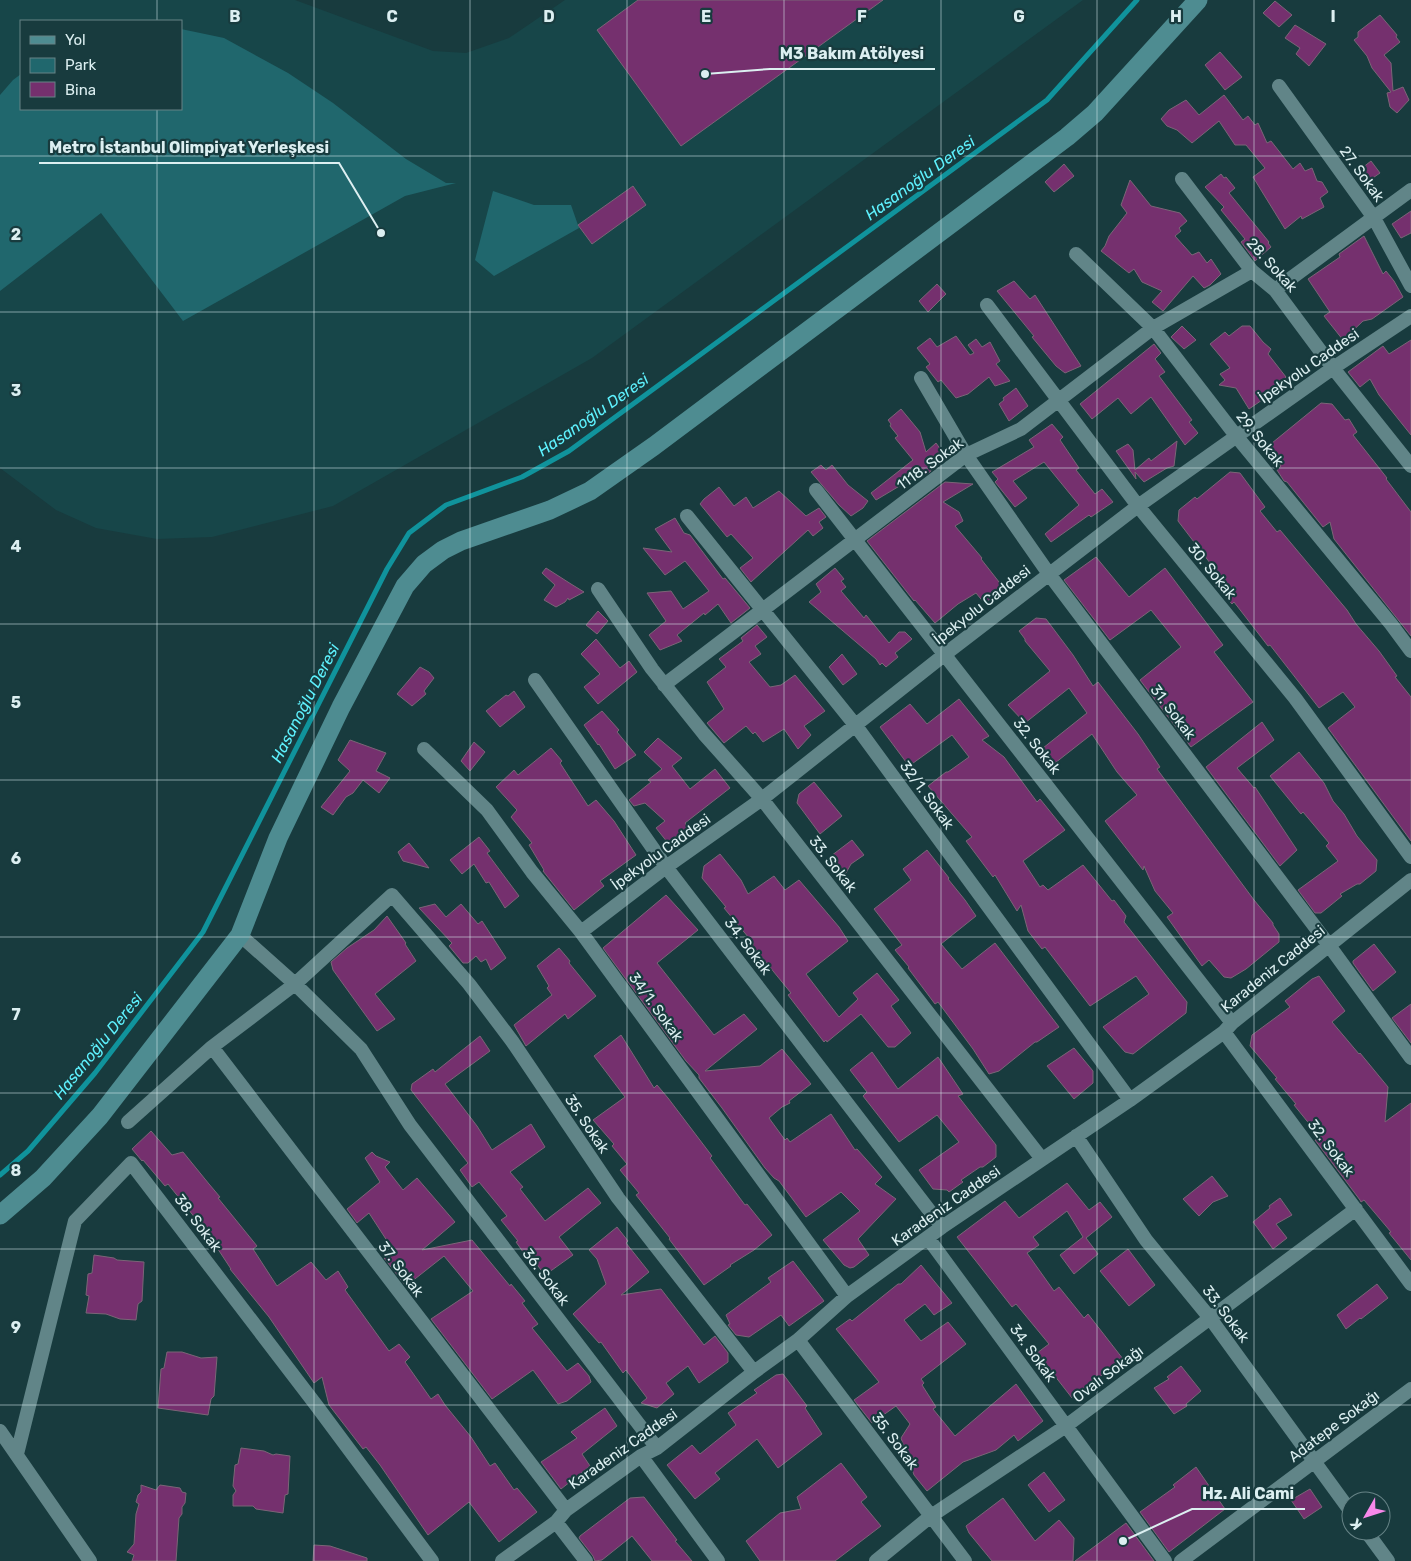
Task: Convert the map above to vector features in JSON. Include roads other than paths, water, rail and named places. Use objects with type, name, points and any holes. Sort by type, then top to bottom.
[{"type":"street","points":[[0,1215],[43,1178],[100,1116],[240,935],[278,838],[341,706],[405,586],[424,564],[443,550],[460,541],[550,510],[590,491],[654,446],[1067,137],[1095,113],[1198,0]]},
{"type":"street","name":"27. Sokak","points":[[1279,86],[1374,218],[1411,286]]},
{"type":"street","name":"28. Sokak","points":[[1182,180],[1252,271],[1275,290],[1411,466]]},
{"type":"street","points":[[1275,290],[1411,190]]},
{"type":"street","name":"29. Sokak","points":[[1076,254],[1153,328],[1237,437],[1391,624],[1411,652]]},
{"type":"street","name":"1118. Sokak","points":[[664,684],[966,455],[1021,429],[1153,328],[1252,271]]},
{"type":"street","name":"30. Sokak","points":[[987,305],[1138,506],[1295,698],[1411,857]]},
{"type":"street","name":"İpekyolu Caddesi","points":[[581,932],[666,867],[762,799],[944,655],[1138,506],[1411,316]]},
{"type":"street","name":"31. Sokak","points":[[921,378],[966,455],[1048,574],[1328,944],[1411,1058]]},
{"type":"street","name":"32. Sokak","points":[[816,490],[1023,754],[1228,1027],[1411,1284]]},
{"type":"street","name":"32/1. Sokak","points":[[687,516],[856,726],[1130,1100]]},
{"type":"street","name":"33. Sokak","points":[[598,589],[652,669],[704,734],[762,799],[1042,1159]]},
{"type":"street","name":"34. Sokak","points":[[534,680],[666,867],[942,1227]]},
{"type":"street","name":"34/1. Sokak","points":[[424,749],[487,810],[532,872],[581,932],[847,1296]]},
{"type":"street","name":"Karadeniz Caddesi","points":[[502,1561],[556,1522],[566,1510],[641,1456],[657,1448],[798,1340],[847,1296],[942,1227],[1130,1100],[1228,1027],[1328,944],[1411,880]]},
{"type":"street","name":"35. Sokak","points":[[295,984],[392,896],[474,991],[512,1041],[618,1198],[754,1372]]},
{"type":"street","name":"36. Sokak","points":[[240,935],[295,984],[361,1049],[410,1125],[657,1448]]},
{"type":"street","points":[[128,1122],[212,1047],[295,984]]},
{"type":"street","name":"37. Sokak","points":[[212,1047],[566,1510]]},
{"type":"street","name":"33. Sokak","points":[[1076,1136],[1146,1240],[1210,1318],[1341,1499]]},
{"type":"street","name":"38. Sokak","points":[[17,1454],[75,1221],[131,1163],[316,1405],[432,1561]]},
{"type":"street","name":"Ovalı Sokağı","points":[[876,1561],[931,1516],[1066,1426],[1356,1209]]},
{"type":"street","name":"34. Sokak","points":[[928,1238],[1165,1561]]},
{"type":"street","name":"35. Sokak","points":[[798,1340],[964,1561]]},
{"type":"street","name":"Adatepe Sokağı","points":[[1181,1561],[1411,1388]]},
{"type":"street","points":[[0,1431],[90,1561]]},
{"type":"street","points":[[641,1456],[718,1561]]},
{"type":"street","points":[[556,1522],[586,1561]]},
{"type":"street","points":[[1373,1541],[1388,1561]]},
{"type":"waterway","name":"Hasanoğlu Deresi","points":[[0,1175],[28,1151],[95,1073],[203,932],[387,569],[409,533],[446,505],[522,477],[569,451],[1047,100],[1137,0]]},
{"type":"place","name":"M3 Bakım Atölyesi","points":[[705,74]]},
{"type":"place","name":"Metro İstanbul Olimpiyat Yerleşkesi","points":[[381,233]]},
{"type":"place","name":"Hz. Ali Cami","points":[[1123,1541]]}]
